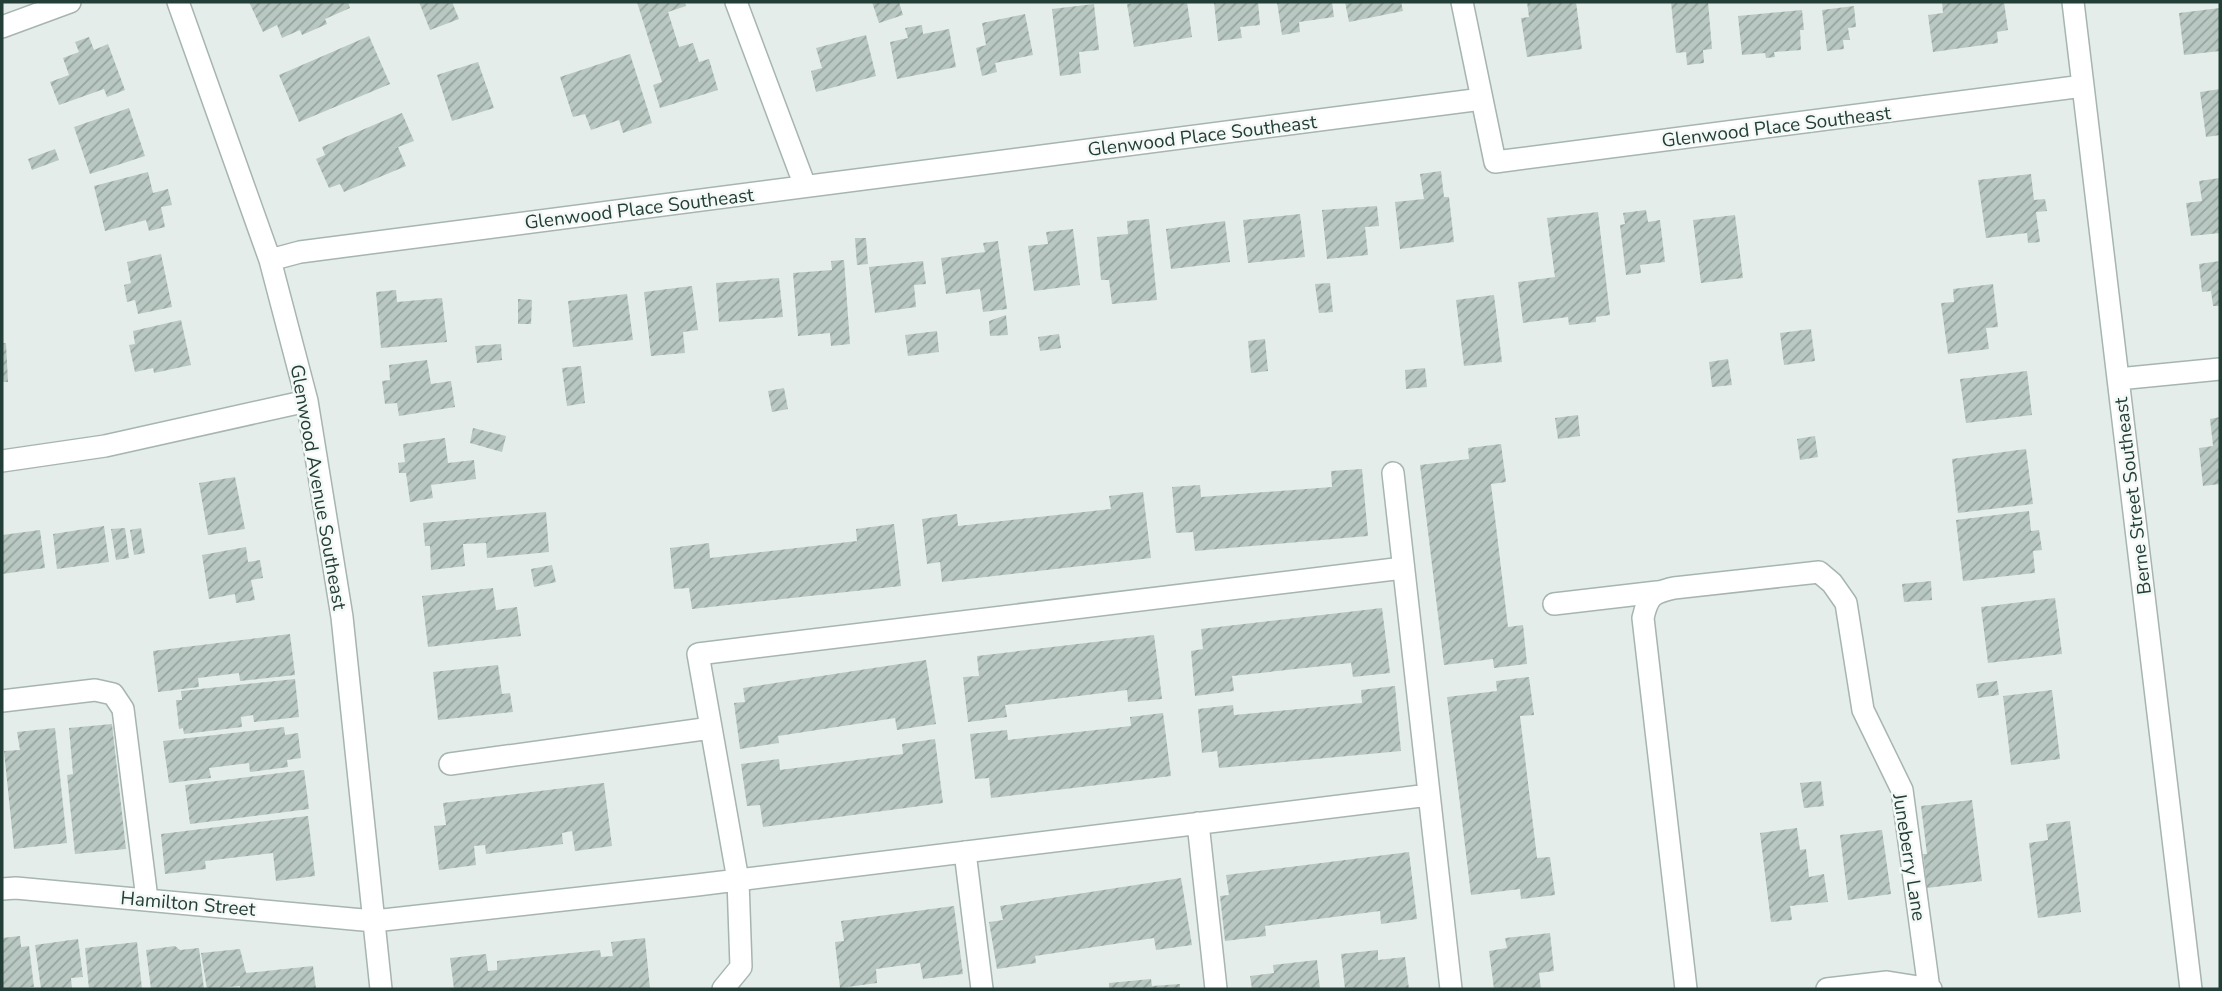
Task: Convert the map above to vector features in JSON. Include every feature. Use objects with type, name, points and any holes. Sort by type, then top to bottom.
[{"type":"street","points":[[2,27],[70,2]]},
{"type":"street","name":"Glenwood Avenue Southeast","points":[[178,2],[270,260],[307,401],[342,617],[381,989]]},
{"type":"street","points":[[736,2],[805,186]]},
{"type":"street","points":[[1462,2],[1482,99]]},
{"type":"street","name":"Berne Street Southeast","points":[[2074,2],[2191,989]]},
{"type":"street","name":"Glenwood Place Southeast","points":[[270,260],[300,252],[1482,99],[1495,162],[2083,86]]},
{"type":"street","points":[[2118,379],[2220,369]]},
{"type":"street","points":[[2,461],[105,446],[307,401]]},
{"type":"street","points":[[1393,473],[1451,989]]},
{"type":"street","points":[[723,989],[740,967],[738,880],[698,654],[1403,568]]},
{"type":"street","name":"Juneberry Lane","points":[[1554,604],[1804,572],[1819,572],[1832,583],[1846,603],[1863,710],[1902,790],[1930,989]]},
{"type":"street","points":[[1657,592],[1647,602],[1643,618],[1686,989]]},
{"type":"street","points":[[2,701],[95,690],[113,694],[124,709],[147,900]]},
{"type":"street","points":[[450,764],[711,728]]},
{"type":"street","name":"Hamilton Street","points":[[2,889],[16,888],[374,921],[697,885],[1429,795]]},
{"type":"street","points":[[1198,823],[1216,989]]},
{"type":"street","points":[[965,852],[982,989]]},
{"type":"street","points":[[1827,989],[1886,982],[1930,989]]},
{"type":"building","points":[[249,2],[348,2],[350,8],[325,19],[327,24],[302,35],[300,30],[282,38],[277,25],[263,32]]},
{"type":"building","points":[[419,2],[452,2],[459,19],[430,30]]},
{"type":"building","points":[[637,2],[685,2],[686,6],[668,12],[679,47],[693,43],[699,62],[709,59],[718,90],[660,108],[653,85],[662,82]]},
{"type":"building","points":[[872,2],[899,2],[903,15],[879,23]]},
{"type":"building","points":[[1187,2],[1192,37],[1134,47],[1127,4]]},
{"type":"building","points":[[1214,2],[1258,2],[1260,25],[1240,27],[1242,38],[1218,41]]},
{"type":"building","points":[[1277,2],[1332,2],[1334,17],[1299,22],[1300,32],[1282,35]]},
{"type":"building","points":[[1345,2],[1401,2],[1403,11],[1349,22]]},
{"type":"building","points":[[1527,2],[1576,2],[1582,49],[1527,57],[1521,18],[1529,17]]},
{"type":"building","points":[[1671,2],[1708,2],[1712,49],[1703,50],[1704,63],[1687,65],[1686,52],[1676,53]]},
{"type":"building","points":[[1942,2],[2004,2],[2008,30],[1997,32],[1998,43],[1933,52],[1928,15],[1943,13]]},
{"type":"building","points":[[1094,4],[1099,50],[1079,52],[1081,73],[1060,76],[1052,9]]},
{"type":"building","points":[[1854,6],[1856,27],[1848,28],[1850,40],[1843,40],[1844,49],[1827,51],[1822,10]]},
{"type":"building","points":[[2220,8],[2220,51],[2184,55],[2179,13]]},
{"type":"building","points":[[1802,10],[1804,30],[1800,30],[1801,50],[1774,52],[1775,57],[1766,58],[1765,53],[1742,55],[1738,16]]},
{"type":"building","points":[[1025,14],[1033,55],[995,63],[997,72],[982,76],[976,48],[986,45],[982,23]]},
{"type":"building","points":[[922,25],[923,34],[949,29],[956,67],[897,79],[890,42],[908,38],[905,28]]},
{"type":"building","points":[[866,35],[876,76],[816,92],[811,71],[822,68],[816,48]]},
{"type":"building","points":[[369,36],[390,84],[299,122],[279,75]]},
{"type":"building","points":[[89,37],[94,50],[108,44],[125,90],[107,97],[104,89],[59,105],[50,82],[69,75],[63,58],[79,52],[75,42]]},
{"type":"building","points":[[630,54],[652,123],[623,133],[619,120],[591,130],[585,114],[573,117],[560,77]]},
{"type":"building","points":[[478,62],[494,108],[452,121],[437,75]]},
{"type":"building","points":[[2220,89],[2220,135],[2206,137],[2200,92]]},
{"type":"building","points":[[129,108],[145,156],[90,174],[74,127]]},
{"type":"building","points":[[402,113],[414,141],[398,147],[406,166],[344,192],[340,184],[329,188],[316,159],[325,155],[322,147]]},
{"type":"building","points":[[55,149],[59,160],[32,170],[28,159]]},
{"type":"building","points":[[1441,171],[1444,197],[1449,197],[1454,242],[1400,249],[1395,202],[1424,199],[1420,174]]},
{"type":"building","points":[[148,172],[153,193],[168,189],[172,205],[161,207],[165,227],[149,231],[146,220],[105,231],[94,186]]},
{"type":"building","points":[[2031,174],[2034,200],[2045,199],[2047,211],[2036,212],[2040,242],[2028,243],[2027,233],[1986,238],[1978,180]]},
{"type":"building","points":[[2220,178],[2220,233],[2191,236],[2186,203],[2202,201],[2199,181]]},
{"type":"building","points":[[1377,206],[1379,226],[1365,227],[1368,255],[1327,259],[1322,210]]},
{"type":"building","points":[[1646,210],[1648,222],[1660,220],[1665,262],[1640,265],[1641,273],[1626,275],[1620,225],[1625,224],[1623,213]]},
{"type":"building","points":[[1598,212],[1610,315],[1596,317],[1596,322],[1569,325],[1568,317],[1523,323],[1518,282],[1555,277],[1547,218]]},
{"type":"building","points":[[1300,214],[1305,257],[1248,263],[1243,220]]},
{"type":"building","points":[[1735,215],[1743,278],[1701,283],[1693,220]]},
{"type":"building","points":[[1149,219],[1157,300],[1112,304],[1109,280],[1101,280],[1097,237],[1128,234],[1127,221]]},
{"type":"building","points":[[1225,221],[1230,262],[1171,269],[1166,229]]},
{"type":"building","points":[[1073,229],[1080,285],[1034,291],[1028,246],[1048,244],[1046,232]]},
{"type":"building","points":[[855,238],[866,238],[868,264],[857,265]]},
{"type":"building","points":[[998,241],[1007,309],[983,312],[980,289],[946,294],[941,258],[985,252],[983,243]]},
{"type":"building","points":[[161,254],[172,307],[138,314],[135,300],[127,302],[124,285],[131,283],[127,262]]},
{"type":"building","points":[[844,260],[850,344],[831,346],[830,333],[798,336],[793,273],[832,270],[831,261]]},
{"type":"building","points":[[923,261],[926,284],[914,285],[916,307],[875,313],[869,267]]},
{"type":"building","points":[[2220,261],[2220,306],[2213,306],[2211,291],[2202,292],[2199,264]]},
{"type":"building","points":[[779,278],[783,317],[719,322],[716,283]]},
{"type":"building","points":[[1330,283],[1333,312],[1319,313],[1315,284]]},
{"type":"building","points":[[1993,284],[1998,327],[1986,328],[1989,349],[1948,354],[1941,303],[1954,302],[1953,289]]},
{"type":"building","points":[[692,286],[698,330],[683,332],[685,353],[651,356],[644,292]]},
{"type":"building","points":[[396,290],[397,302],[442,298],[447,342],[381,348],[376,292]]},
{"type":"building","points":[[627,294],[633,340],[573,347],[568,301]]},
{"type":"building","points":[[1494,295],[1502,362],[1464,366],[1456,300]]},
{"type":"building","points":[[518,299],[532,300],[531,324],[518,324]]},
{"type":"building","points":[[1006,315],[1008,335],[990,336],[989,321]]},
{"type":"building","points":[[181,320],[191,365],[154,373],[153,368],[135,372],[129,345],[135,344],[133,331]]},
{"type":"building","points":[[1811,329],[1815,361],[1784,365],[1780,333]]},
{"type":"building","points":[[937,331],[939,352],[908,356],[905,335]]},
{"type":"building","points":[[1059,334],[1061,348],[1040,351],[1038,337]]},
{"type":"building","points":[[1265,339],[1268,371],[1251,373],[1248,341]]},
{"type":"building","points":[[2,343],[6,343],[8,382],[2,382]]},
{"type":"building","points":[[501,344],[502,360],[477,363],[475,346]]},
{"type":"building","points":[[1728,359],[1732,385],[1712,387],[1709,362]]},
{"type":"building","points":[[427,360],[431,384],[451,381],[455,407],[399,416],[397,403],[385,404],[382,381],[390,380],[389,365]]},
{"type":"building","points":[[581,366],[585,403],[567,406],[562,368]]},
{"type":"building","points":[[1425,368],[1427,387],[1406,389],[1405,370]]},
{"type":"building","points":[[2027,371],[2032,415],[1966,423],[1960,379]]},
{"type":"building","points":[[784,388],[788,409],[772,412],[768,391]]},
{"type":"building","points":[[1578,415],[1580,436],[1558,439],[1555,418]]},
{"type":"building","points":[[2220,417],[2220,484],[2203,486],[2199,448],[2213,446],[2210,419]]},
{"type":"building","points":[[473,428],[506,436],[502,452],[470,443]]},
{"type":"building","points":[[1815,436],[1818,457],[1800,460],[1797,439]]},
{"type":"building","points":[[445,438],[448,463],[474,460],[476,479],[431,485],[433,498],[410,502],[406,473],[399,473],[398,463],[405,462],[403,444]]},
{"type":"building","points":[[1501,444],[1506,482],[1491,484],[1508,627],[1523,625],[1527,664],[1494,668],[1493,659],[1444,665],[1420,465],[1469,459],[1468,448]]},
{"type":"building","points":[[2026,449],[2033,504],[1958,513],[1952,459]]},
{"type":"building","points":[[1362,469],[1368,536],[1195,551],[1193,532],[1176,533],[1172,487],[1200,485],[1201,497],[1332,487],[1331,471]]},
{"type":"building","points":[[235,477],[245,529],[208,535],[199,483]]},
{"type":"building","points":[[1143,492],[1151,558],[942,582],[940,562],[927,564],[922,519],[957,514],[958,526],[1111,509],[1109,496]]},
{"type":"building","points":[[2029,511],[2031,531],[2039,530],[2042,550],[2033,551],[2035,573],[1963,581],[1956,520]]},
{"type":"building","points":[[546,512],[549,552],[487,558],[486,543],[463,544],[465,566],[431,570],[430,546],[425,546],[423,523]]},
{"type":"building","points":[[894,524],[901,586],[692,609],[689,588],[674,589],[670,548],[709,543],[710,558],[857,541],[856,529]]},
{"type":"building","points":[[104,526],[109,562],[57,569],[53,534]]},
{"type":"building","points":[[125,528],[129,558],[116,560],[111,529]]},
{"type":"building","points":[[141,528],[145,553],[134,555],[130,530]]},
{"type":"building","points":[[40,530],[45,568],[2,574],[2,535]]},
{"type":"building","points":[[246,547],[248,562],[260,560],[263,578],[251,580],[255,600],[236,603],[235,594],[209,599],[202,555]]},
{"type":"building","points":[[552,565],[556,582],[534,587],[531,569]]},
{"type":"building","points":[[1931,581],[1932,600],[1904,602],[1902,584]]},
{"type":"building","points":[[493,588],[496,610],[517,607],[521,636],[428,647],[422,596]]},
{"type":"building","points":[[2055,598],[2062,654],[1988,663],[1981,607]]},
{"type":"building","points":[[1382,608],[1390,673],[1353,677],[1351,663],[1232,676],[1234,691],[1195,696],[1191,651],[1203,649],[1201,629]]},
{"type":"building","points":[[290,634],[295,675],[240,681],[239,673],[198,678],[199,687],[158,692],[153,651]]},
{"type":"building","points":[[1154,635],[1162,699],[1128,702],[1127,690],[1005,705],[1007,717],[968,722],[963,677],[979,676],[977,656]]},
{"type":"building","points":[[926,660],[936,724],[897,730],[895,718],[778,736],[779,743],[740,749],[734,703],[745,702],[743,688]]},
{"type":"building","points":[[498,665],[502,694],[510,693],[513,712],[438,720],[433,672]]},
{"type":"building","points":[[1529,677],[1534,715],[1520,716],[1537,858],[1550,857],[1555,895],[1521,899],[1520,889],[1471,895],[1447,697],[1497,691],[1496,681]]},
{"type":"building","points":[[295,679],[299,717],[254,722],[253,715],[241,717],[242,727],[184,734],[183,728],[179,729],[176,700],[182,700],[181,691]]},
{"type":"building","points":[[1997,681],[1999,695],[1978,698],[1976,684]]},
{"type":"building","points":[[1395,686],[1401,751],[1219,768],[1217,751],[1202,753],[1198,709],[1233,705],[1234,715],[1362,703],[1361,690]]},
{"type":"building","points":[[2052,690],[2060,759],[2011,765],[2003,696]]},
{"type":"building","points":[[1163,713],[1171,776],[991,798],[989,778],[975,779],[970,734],[1007,730],[1008,740],[1131,726],[1130,717]]},
{"type":"building","points":[[112,724],[126,849],[75,854],[67,775],[73,774],[69,728]]},
{"type":"building","points":[[284,727],[285,735],[298,733],[301,758],[287,760],[288,767],[250,772],[249,763],[209,768],[211,778],[169,783],[163,741]]},
{"type":"building","points":[[55,728],[67,843],[14,849],[4,751],[20,750],[17,732]]},
{"type":"building","points":[[935,739],[943,803],[763,827],[760,805],[747,806],[741,764],[779,759],[780,770],[903,754],[902,744]]},
{"type":"building","points":[[304,770],[309,809],[190,824],[185,785]]},
{"type":"building","points":[[1821,781],[1824,806],[1804,808],[1800,783]]},
{"type":"building","points":[[604,783],[612,846],[575,851],[572,831],[562,833],[563,844],[486,854],[485,845],[474,846],[476,865],[439,870],[434,826],[446,825],[443,803]]},
{"type":"building","points":[[1972,800],[1982,881],[1927,888],[1923,854],[1927,854],[1921,806]]},
{"type":"building","points":[[308,816],[315,876],[276,881],[273,853],[205,861],[206,869],[165,874],[161,834]]},
{"type":"building","points":[[2070,821],[2081,912],[2038,918],[2029,843],[2048,840],[2046,824]]},
{"type":"building","points":[[1797,828],[1800,850],[1806,849],[1809,877],[1824,874],[1828,902],[1790,906],[1792,920],[1771,922],[1760,833]]},
{"type":"building","points":[[1882,830],[1891,894],[1848,900],[1840,835]]},
{"type":"building","points":[[1409,852],[1417,919],[1381,924],[1380,911],[1265,926],[1266,936],[1225,941],[1220,896],[1229,895],[1226,875]]},
{"type":"building","points":[[1181,878],[1192,945],[1156,950],[1154,938],[1035,956],[1036,963],[997,969],[989,922],[1003,920],[1000,906]]},
{"type":"building","points":[[954,906],[963,974],[923,979],[920,963],[876,969],[877,983],[840,988],[835,942],[844,941],[841,921]]},
{"type":"building","points":[[1550,933],[1554,971],[1539,973],[1541,989],[1494,989],[1489,951],[1507,948],[1505,938]]},
{"type":"building","points":[[20,936],[21,947],[29,946],[34,987],[2,989],[2,938]]},
{"type":"building","points":[[645,938],[650,989],[454,989],[450,958],[486,954],[488,971],[497,970],[497,961],[600,950],[601,957],[613,956],[611,942]]},
{"type":"building","points":[[78,939],[83,977],[71,978],[72,989],[41,989],[35,945]]},
{"type":"building","points":[[137,942],[142,989],[89,989],[85,948]]},
{"type":"building","points":[[175,946],[180,950],[199,948],[204,989],[151,989],[146,950]]},
{"type":"building","points":[[240,949],[246,973],[313,966],[316,989],[240,989],[240,986],[207,989],[201,953]]},
{"type":"building","points":[[1378,950],[1378,960],[1405,957],[1409,989],[1345,989],[1341,954]]},
{"type":"building","points":[[1317,960],[1320,989],[1252,989],[1250,976],[1274,973],[1273,965]]},
{"type":"building","points":[[1151,979],[1152,986],[1180,984],[1180,989],[1109,989],[1109,983]]}]
